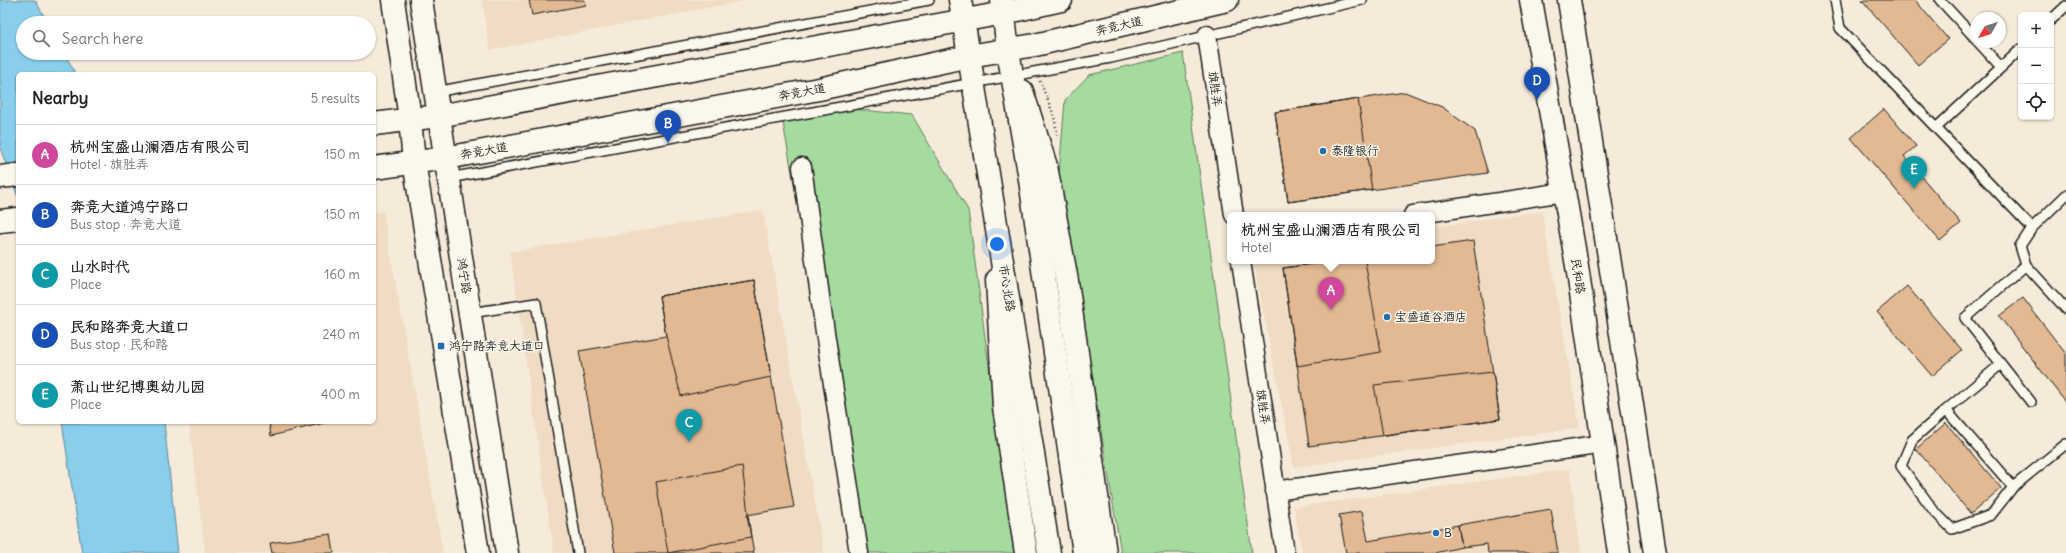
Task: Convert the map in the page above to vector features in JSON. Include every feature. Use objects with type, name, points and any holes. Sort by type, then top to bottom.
[{"type":"main road","points":[[393,0],[410,119],[414,162],[478,553]]},
{"type":"main road","name":"鸿宁路","points":[[421,0],[434,92],[507,553]]},
{"type":"main road","points":[[376,124],[438,116],[962,10],[1061,0]]},
{"type":"main road","name":"奔竞大道","points":[[376,168],[414,162],[447,168],[969,56],[1008,51],[1227,0]]},
{"type":"main road","name":"民和路","points":[[1531,0],[1564,192],[1604,444],[1619,553]]},
{"type":"main road","points":[[1569,0],[1655,553]]},
{"type":"main road","points":[[1003,6],[1008,51],[1014,74],[1046,166],[1073,323],[1105,553]]},
{"type":"main road","name":"市心北路","points":[[962,10],[1049,553]]},
{"type":"main road","points":[[1014,74],[1084,553]]},
{"type":"main road","points":[[0,177],[16,175]]},
{"type":"main road","points":[[994,207],[1004,407],[1026,553]]},
{"type":"main road","points":[[0,221],[16,218]]},
{"type":"street","name":"旗胜弄","points":[[1207,35],[1234,212]]},
{"type":"street","points":[[802,167],[825,332],[859,553]]},
{"type":"street","points":[[1433,212],[1564,192]]},
{"type":"street","name":"旗胜弄","points":[[1241,264],[1285,553]]},
{"type":"street","points":[[1275,491],[1604,444]]},
{"type":"lane","points":[[434,92],[929,0]]},
{"type":"lane","points":[[447,168],[1111,58],[1362,0]]},
{"type":"lane","points":[[1835,0],[1840,28],[2032,228]]},
{"type":"lane","points":[[1940,0],[1970,32]]},
{"type":"lane","points":[[2054,17],[2066,6]]},
{"type":"lane","points":[[1984,48],[2001,67]]},
{"type":"lane","points":[[1936,128],[2018,51]]},
{"type":"lane","points":[[2066,195],[2032,228],[2020,246],[2026,266],[2066,309]]},
{"type":"lane","points":[[2026,266],[1965,318],[2031,402]]},
{"type":"lane","points":[[470,313],[536,303],[578,553]]},
{"type":"lane","points":[[1068,353],[1073,323]]},
{"type":"lane","points":[[2001,364],[1912,440],[1901,466],[1934,511],[1952,529],[1991,515],[2013,487],[2066,444]]},
{"type":"lane","points":[[1062,399],[1066,369]]},
{"type":"lane","points":[[1946,410],[2013,487]]},
{"type":"shaded area","points":[[482,0],[749,0],[490,50]]},
{"type":"shaded area","points":[[763,210],[824,553],[554,553],[510,252]]},
{"type":"shaded area","points":[[383,211],[443,553],[205,553],[189,424],[376,424],[376,213]]},
{"type":"shaded area","points":[[1542,211],[1580,428],[1294,467],[1254,264],[1435,264],[1435,227]]},
{"type":"shaded area","points":[[1570,469],[1581,553],[1302,553],[1294,507]]},
{"type":"green space","points":[[1183,53],[1252,553],[1121,553],[1059,174],[1065,100],[1089,75]]},
{"type":"green space","points":[[821,106],[912,115],[968,210],[1014,553],[860,553],[782,117]]},
{"type":"water","points":[[0,0],[35,0],[44,16],[16,16],[16,60],[68,60],[75,72],[16,72],[16,192],[0,148]]},
{"type":"water","points":[[62,424],[164,424],[178,553],[82,553]]},
{"type":"building","points":[[529,0],[585,0],[586,5],[532,15]]},
{"type":"building","points":[[1862,0],[1915,0],[1948,39],[1918,65]]},
{"type":"building","points":[[1405,92],[1442,107],[1475,131],[1488,173],[1288,202],[1275,112]]},
{"type":"building","name":"泰隆银行","points":[[1358,99],[1372,190],[1288,202],[1275,112]]},
{"type":"building","points":[[1884,109],[1916,146],[1904,156],[1961,223],[1940,241],[1851,138]]},
{"type":"building","name":"宝盛道谷酒店","points":[[1473,241],[1500,419],[1309,446],[1283,268],[1312,264],[1435,264],[1435,247]]},
{"type":"building","points":[[1312,264],[1366,264],[1381,352],[1297,366],[1283,268]]},
{"type":"building","points":[[754,280],[794,507],[747,515],[754,553],[615,553],[579,351],[666,336],[659,296]]},
{"type":"building","points":[[754,280],[771,377],[681,396],[666,336],[659,296]]},
{"type":"building","points":[[1907,286],[1962,350],[1932,376],[1877,312]]},
{"type":"building","points":[[2023,298],[2066,354],[2066,403],[1999,316]]},
{"type":"building","points":[[1493,372],[1500,419],[1383,435],[1374,385]]},
{"type":"building","points":[[1946,423],[2001,488],[1971,514],[1916,449]]},
{"type":"building","points":[[269,424],[320,424],[271,436]]},
{"type":"building","points":[[742,466],[751,537],[668,553],[656,482]]},
{"type":"building","points":[[1551,509],[1558,553],[1488,553],[1487,544],[1462,547],[1458,525]]},
{"type":"building","name":"B","points":[[1362,511],[1368,541],[1458,525],[1462,547],[1435,553],[1346,553],[1339,515]]},
{"type":"building","points":[[331,534],[334,553],[272,553],[270,543]]},
{"type":"place","name":"民和路奔竞大道口","points":[[1537,100]]},
{"type":"place","name":"奔竞大道鸿宁路口","points":[[668,143]]},
{"type":"place","name":"泰隆银行","points":[[1323,151]]},
{"type":"place","name":"萧山世纪博奥幼儿园","points":[[1914,189]]},
{"type":"place","name":"杭州宝盛山澜酒店有限公司","points":[[1331,310]]},
{"type":"place","name":"宝盛道谷酒店","points":[[1387,317]]},
{"type":"place","name":"鸿宁路奔竞大道口","points":[[441,346]]},
{"type":"place","name":"山水时代","points":[[689,442]]},
{"type":"place","name":"B","points":[[1436,533]]}]
